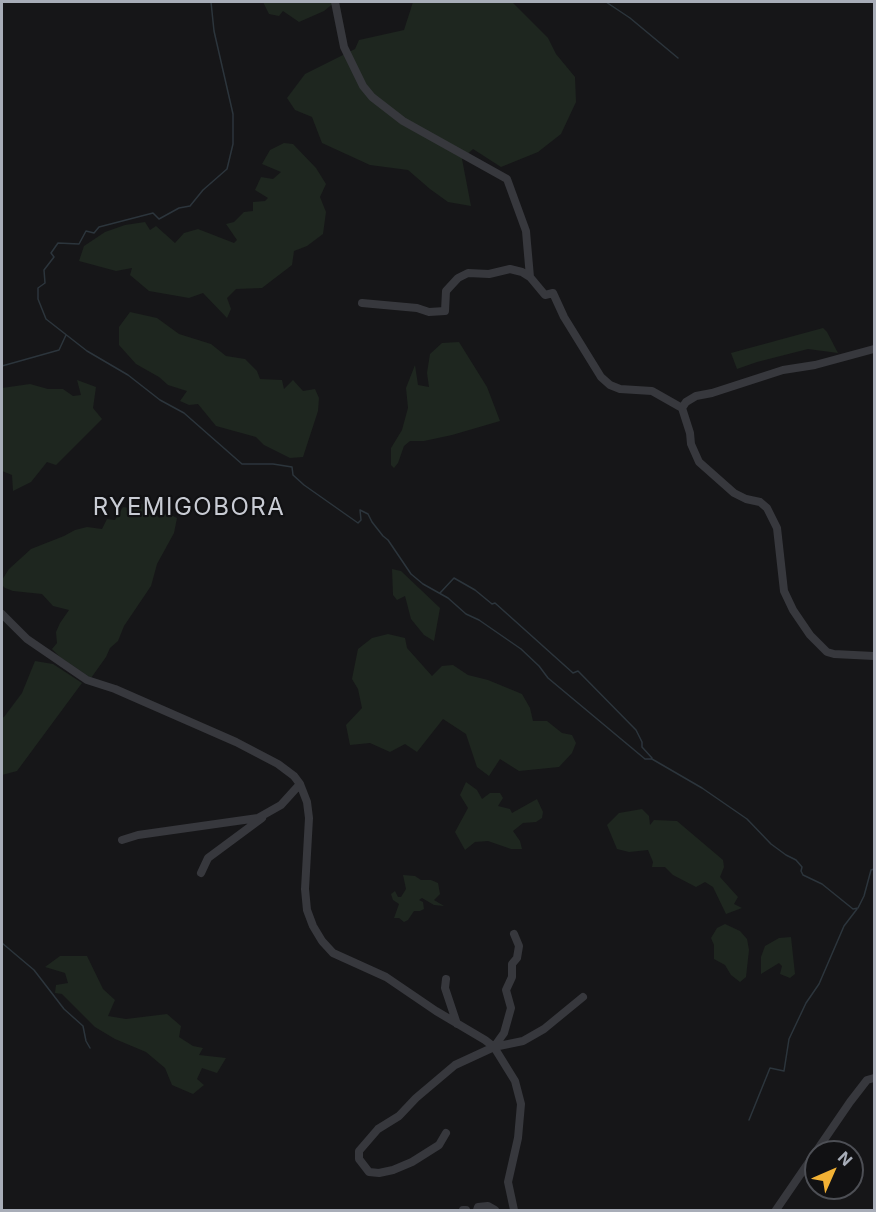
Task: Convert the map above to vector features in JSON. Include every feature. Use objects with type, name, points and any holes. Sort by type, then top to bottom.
[{"type":"street","points":[[335,2],[344,47],[363,86],[372,97],[403,121],[507,178],[526,231],[530,277]]},
{"type":"street","points":[[362,303],[417,308],[429,312],[445,311],[446,291],[458,278],[468,273],[489,274],[510,269],[530,277],[545,295],[553,293],[568,324],[601,377],[610,385],[620,389],[652,391],[682,408],[691,444],[699,462],[734,493],[760,502],[767,508],[777,528],[784,591],[810,635],[827,651],[834,654],[874,656]]},
{"type":"street","points":[[682,408],[686,402],[696,396],[783,370],[815,365],[874,349]]},
{"type":"street","points":[[2,614],[27,639],[87,680],[115,689],[236,742],[278,764],[294,776],[307,802],[309,818],[305,889],[307,910],[313,927],[322,941],[333,953],[386,977],[494,1047],[515,1081],[521,1104],[518,1138],[508,1182],[514,1210]]},
{"type":"street","points":[[201,873],[208,858],[281,805],[300,784]]},
{"type":"street","points":[[122,840],[138,835],[264,816]]},
{"type":"street","points":[[494,1047],[504,1032],[511,1008],[506,990],[512,977],[512,964],[517,958],[519,946],[514,934]]},
{"type":"street","points":[[446,980],[445,988],[457,1024]]},
{"type":"street","points":[[446,1133],[439,1145],[412,1162],[393,1170],[379,1173],[369,1172],[359,1159],[359,1151],[378,1129],[399,1116],[416,1098],[455,1065],[494,1047],[523,1041],[544,1029],[583,997]]},
{"type":"street","points":[[776,1210],[850,1102],[867,1080],[874,1078]]},
{"type":"street","points":[[477,1210],[478,1207],[488,1206],[495,1210]]},
{"type":"shaded area","points":[[263,2],[335,2],[324,11],[299,22],[283,11],[279,16],[269,14]]},
{"type":"shaded area","points":[[413,2],[512,2],[548,38],[556,54],[575,77],[576,102],[561,134],[538,152],[501,167],[473,149],[462,159],[471,206],[448,202],[408,170],[370,165],[322,143],[312,117],[295,110],[287,98],[305,74],[355,49],[359,40],[404,30]]},
{"type":"shaded area","points":[[284,143],[293,144],[316,168],[326,184],[320,197],[326,212],[323,234],[307,246],[294,251],[292,265],[262,288],[236,289],[227,298],[231,309],[227,318],[203,293],[189,298],[149,291],[130,275],[132,268],[116,271],[79,261],[84,246],[105,232],[125,225],[145,222],[150,230],[156,226],[175,243],[184,233],[198,229],[234,243],[237,240],[226,224],[234,222],[244,212],[253,211],[253,202],[265,201],[268,198],[255,190],[261,177],[273,179],[281,172],[262,164],[270,150]]},
{"type":"shaded area","points":[[130,312],[157,318],[179,334],[211,344],[226,356],[245,359],[257,371],[260,379],[282,380],[284,389],[293,380],[303,391],[315,389],[319,398],[318,411],[303,457],[290,458],[264,445],[256,437],[216,426],[198,404],[189,405],[180,401],[187,391],[168,385],[136,364],[119,345],[119,327]]},
{"type":"shaded area","points":[[823,328],[838,353],[808,349],[737,369],[731,353]]},
{"type":"shaded area","points":[[459,342],[487,387],[500,421],[452,435],[424,441],[410,441],[404,446],[394,468],[391,465],[391,448],[402,430],[408,408],[406,388],[415,365],[418,385],[429,387],[427,373],[430,354],[442,343]]},
{"type":"shaded area","points":[[77,380],[96,387],[93,408],[102,419],[56,465],[47,462],[31,482],[13,491],[12,475],[2,471],[2,388],[30,384],[48,389],[63,389],[73,396],[81,395]]},
{"type":"shaded area","points":[[151,501],[154,512],[159,518],[167,513],[177,518],[174,533],[157,564],[151,586],[124,626],[118,641],[110,648],[91,678],[52,649],[57,643],[56,632],[69,610],[53,606],[42,594],[5,588],[2,580],[9,569],[31,549],[75,530],[87,527],[102,529],[107,519],[115,520],[123,507],[129,508]]},
{"type":"shaded area","points":[[392,569],[401,571],[440,608],[434,641],[424,635],[411,619],[405,596],[397,600],[393,595]]},
{"type":"shaded area","points":[[388,634],[405,638],[407,648],[432,676],[442,666],[453,665],[468,675],[488,680],[522,694],[530,708],[533,721],[547,721],[562,733],[572,735],[576,743],[572,753],[559,767],[519,771],[500,759],[489,776],[477,767],[466,734],[443,719],[417,752],[405,744],[390,752],[370,743],[350,745],[346,725],[362,708],[358,689],[352,679],[358,649],[372,638]]},
{"type":"shaded area","points":[[35,661],[53,664],[82,683],[17,771],[2,775],[2,718],[22,693]]},
{"type":"shaded area","points":[[466,782],[477,790],[482,799],[490,793],[500,793],[503,798],[498,806],[510,809],[512,813],[537,799],[543,812],[542,818],[536,822],[523,823],[513,831],[522,849],[511,849],[488,841],[475,842],[465,850],[455,832],[468,808],[460,795]]},
{"type":"shaded area","points":[[642,809],[649,816],[650,825],[654,820],[677,821],[723,860],[724,867],[720,877],[738,897],[734,904],[742,908],[726,914],[713,887],[705,882],[696,887],[673,875],[665,867],[652,867],[653,862],[648,850],[629,852],[617,849],[607,825],[619,813]]},
{"type":"shaded area","points":[[403,875],[438,883],[440,894],[434,900],[444,906],[434,905],[422,898],[419,900],[423,902],[424,909],[414,911],[404,922],[399,918],[394,918],[399,904],[393,900],[391,894],[395,891],[398,897],[401,897],[406,889]]},
{"type":"shaded area","points":[[725,924],[740,931],[747,939],[749,950],[746,977],[740,982],[731,975],[725,965],[714,959],[714,945],[711,938],[717,928]]},
{"type":"shaded area","points":[[791,937],[795,974],[790,978],[780,974],[782,966],[779,963],[761,974],[761,957],[765,946],[779,938]]},
{"type":"shaded area","points":[[60,956],[87,956],[103,989],[115,1000],[108,1016],[126,1019],[167,1014],[181,1026],[179,1037],[193,1046],[203,1048],[199,1055],[226,1058],[217,1073],[202,1068],[197,1079],[204,1085],[193,1094],[172,1085],[165,1068],[146,1052],[115,1039],[95,1027],[62,994],[55,993],[56,985],[68,983],[65,973],[45,967]]},
{"type":"waterway","points":[[211,2],[214,31],[233,114],[233,144],[227,169],[203,190],[190,206],[179,208],[159,219],[153,213],[99,227],[94,233],[86,231],[79,244],[58,243],[51,253],[54,257],[44,270],[45,283],[38,288],[38,299],[46,319],[87,351],[128,375],[160,400],[184,413],[242,464],[273,464],[292,467],[293,475],[304,485],[358,523],[361,520],[360,510],[368,514],[411,574],[423,584],[448,598],[466,614],[479,620],[521,649],[548,678],[645,759],[652,759],[702,788],[747,819],[771,844],[796,860],[802,867],[803,875],[822,884],[853,909],[858,908],[871,870],[874,869]]},
{"type":"waterway","points":[[606,2],[630,18],[678,58]]},
{"type":"waterway","points":[[2,366],[59,350],[66,335]]},
{"type":"waterway","points":[[440,593],[454,578],[475,590],[492,604],[495,603],[573,673],[578,671],[636,730],[642,747],[652,758]]},
{"type":"waterway","points":[[749,1120],[770,1068],[784,1071],[789,1039],[806,1003],[819,984],[844,926],[857,909]]},
{"type":"waterway","points":[[2,943],[34,970],[64,1009],[83,1026],[90,1048]]},
{"type":"district","name":"RYEMIGOBORA","points":[[189,508]]}]
